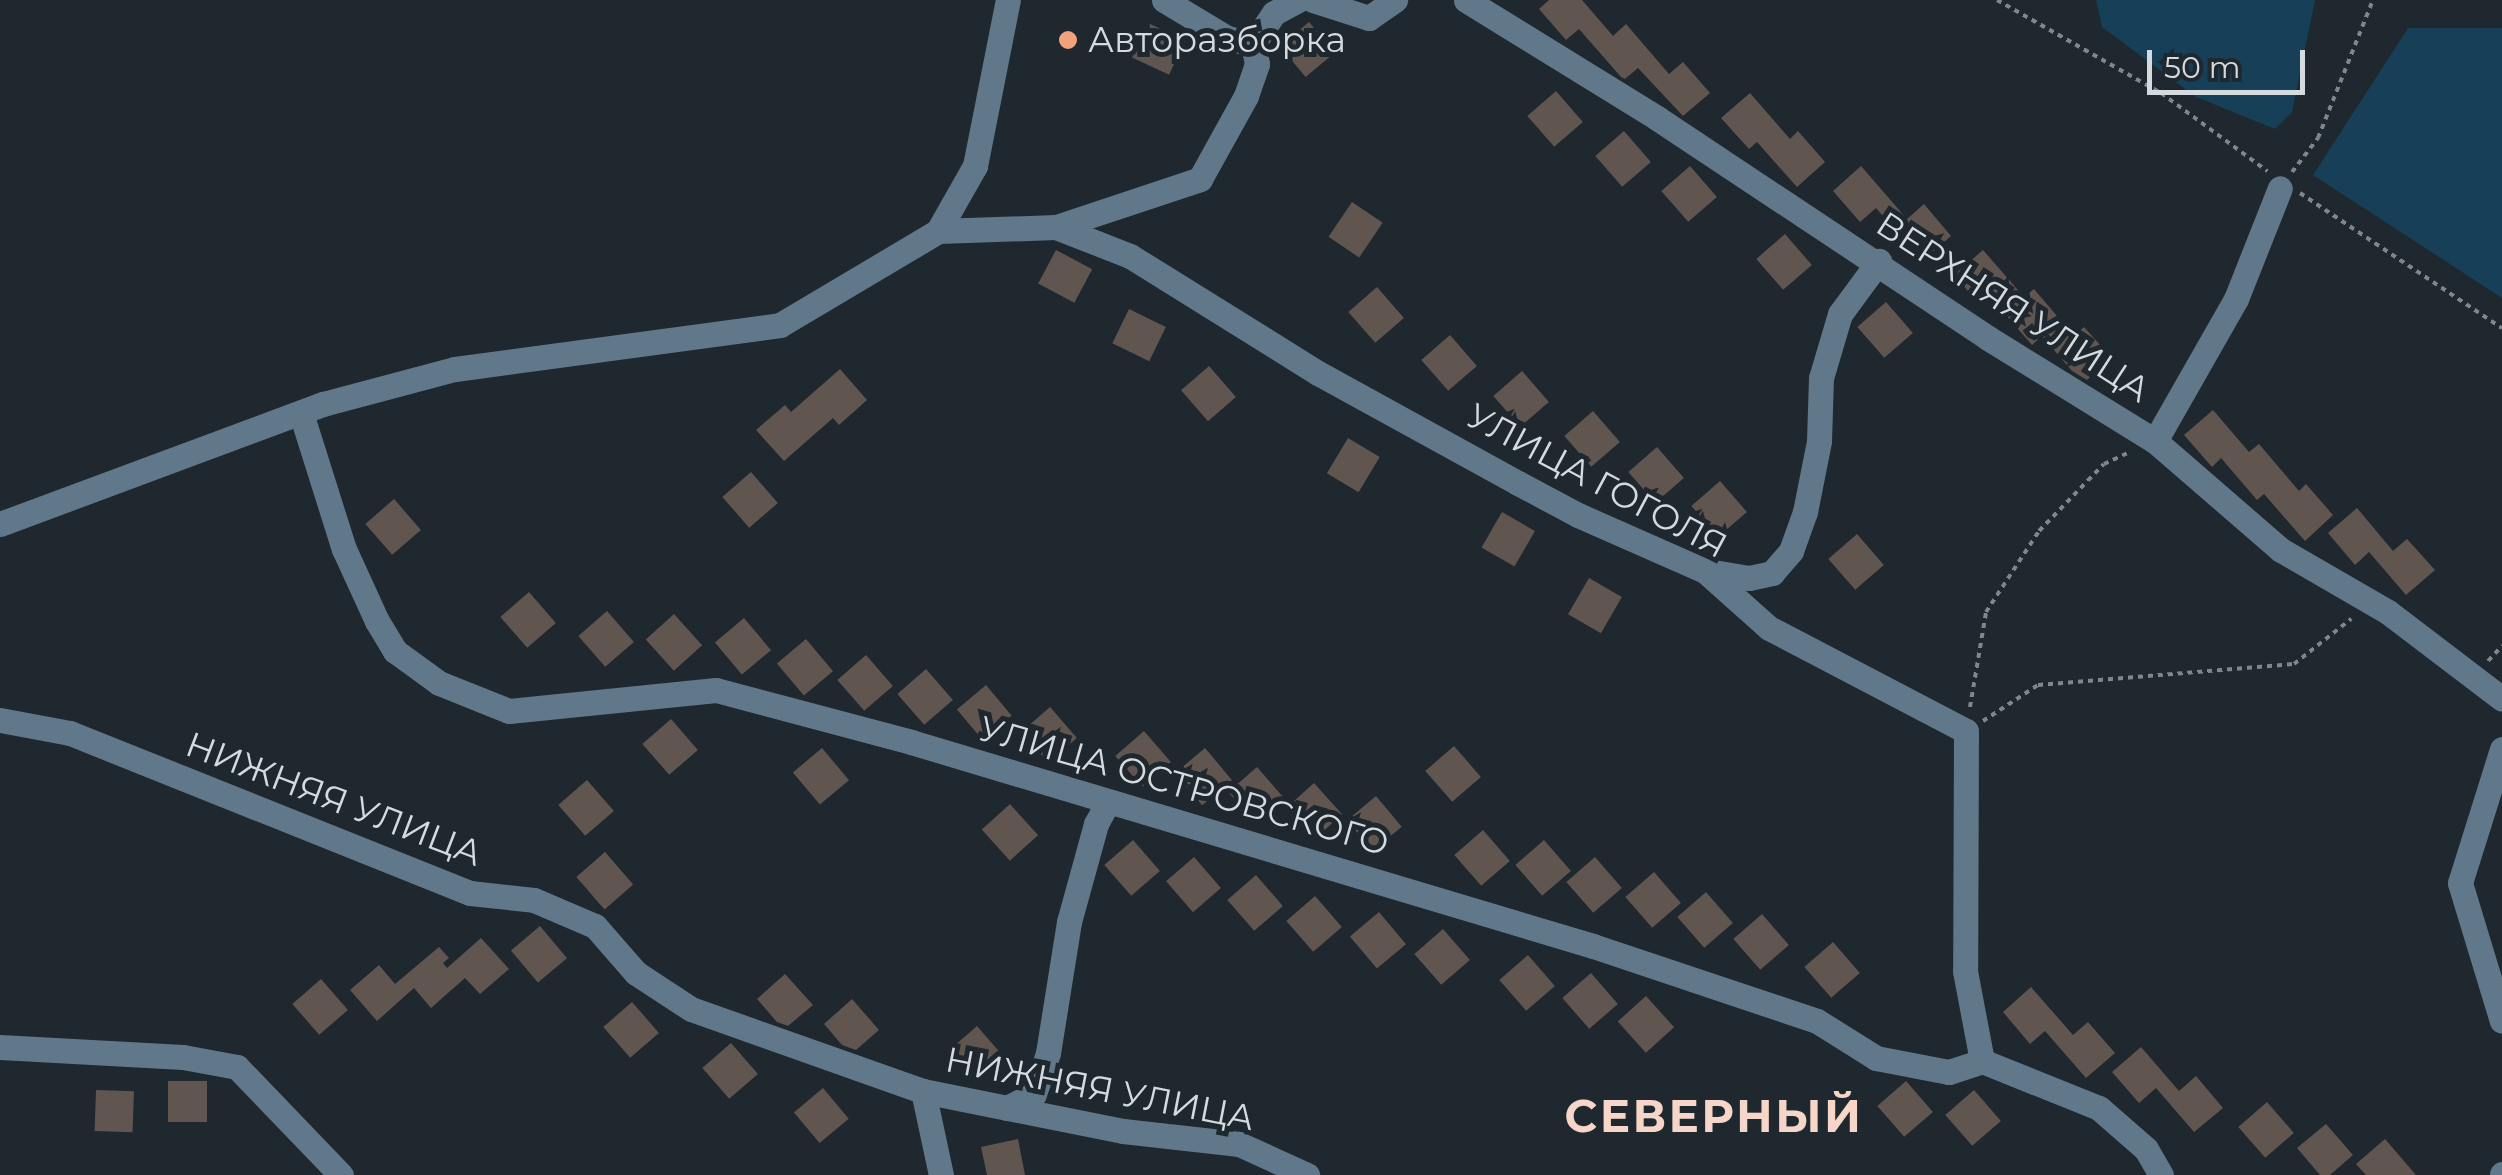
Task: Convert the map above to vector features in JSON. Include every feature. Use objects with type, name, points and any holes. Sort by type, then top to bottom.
[{"type":"street","points":[[0,524],[301,413],[455,369],[780,325],[938,231],[975,166],[1008,0]]},
{"type":"street","points":[[1164,0],[1213,31],[1253,44]]},
{"type":"street","points":[[1056,227],[1200,178],[1246,96],[1256,64],[1253,44],[1274,13],[1298,0]]},
{"type":"street","points":[[1313,0],[1370,18],[1395,0]]},
{"type":"street","name":"ВЕРХНЯЯ УЛИЦА","points":[[1466,0],[1878,261],[1988,338],[2155,441],[2282,550],[2372,602],[2502,699]]},
{"type":"street","points":[[2155,441],[2236,299],[2282,185]]},
{"type":"street","name":"УЛИЦА ГОГОЛЯ","points":[[938,231],[1056,227],[1130,256],[1318,373],[1578,515],[1705,571],[1769,628],[1966,732]]},
{"type":"street","points":[[1705,571],[1749,578],[1772,573],[1791,552],[1806,512],[1819,442],[1821,378],[1830,346],[1840,314],[1878,261]]},
{"type":"street","name":"УЛИЦА ОСТРОВСКОГО","points":[[301,413],[344,548],[395,651],[439,683],[510,711],[716,690],[912,742],[1107,804],[1383,881],[1593,946],[1817,1021],[1876,1058],[1948,1072],[1982,1061]]},
{"type":"street","name":"НИЖНЯЯ УЛИЦА","points":[[0,720],[70,734],[470,893],[534,900],[595,926],[636,973],[691,1009],[922,1091],[1123,1130],[1239,1144],[1307,1175]]},
{"type":"street","points":[[1966,732],[1966,971],[1982,1061],[2099,1108],[2146,1149],[2162,1175]]},
{"type":"street","points":[[2502,748],[2460,883],[2502,1021]]},
{"type":"street","points":[[1007,1108],[1034,1094],[1048,1053],[1070,922],[1096,824],[1107,804]]},
{"type":"street","points":[[0,1047],[182,1057],[237,1067],[341,1175]]},
{"type":"street","points":[[922,1091],[941,1175]]},
{"type":"path","points":[[1997,0],[2161,92],[2282,185],[2502,328]]},
{"type":"path","points":[[2282,185],[2318,138],[2373,0]]},
{"type":"path","points":[[1966,732],[1986,612],[2038,531],[2104,464],[2155,441]]},
{"type":"path","points":[[1966,732],[2038,685],[2294,664],[2372,602]]},
{"type":"shaded area","points":[[2096,0],[2315,0],[2292,112],[2275,129],[2196,97],[2102,27]]},
{"type":"shaded area","points":[[2408,28],[2502,28],[2502,298],[2313,175]]},
{"type":"building","points":[[1549,0],[1582,0],[1613,36],[1626,24],[1669,74],[1683,62],[1710,93],[1683,116],[1638,68],[1625,79],[1621,77],[1579,29],[1566,40],[1539,9]]},
{"type":"building","points":[[1309,22],[1335,53],[1306,77],[1280,46]]},
{"type":"building","points":[[1148,23],[1185,40],[1169,75],[1132,57]]},
{"type":"building","points":[[1556,91],[1583,122],[1554,147],[1527,116]]},
{"type":"building","points":[[1750,93],[1790,139],[1798,131],[1825,162],[1797,187],[1757,142],[1749,149],[1721,118]]},
{"type":"building","points":[[1624,131],[1651,162],[1622,187],[1595,156]]},
{"type":"building","points":[[1690,166],[1717,197],[1688,222],[1661,191]]},
{"type":"building","points":[[1861,166],[1907,219],[1924,204],[1951,236],[1922,261],[1876,208],[1860,222],[1833,191]]},
{"type":"building","points":[[1352,202],[1383,223],[1359,258],[1329,237]]},
{"type":"building","points":[[1785,234],[1812,265],[1783,290],[1756,259]]},
{"type":"building","points":[[1056,250],[1092,269],[1074,303],[1038,284]]},
{"type":"building","points":[[1983,250],[2024,297],[2034,289],[2074,336],[2084,327],[2112,358],[2087,380],[2072,371],[2042,336],[2032,345],[1991,298],[1981,306],[1954,275]]},
{"type":"building","points":[[1377,287],[1404,318],[1375,343],[1348,312]]},
{"type":"building","points":[[1886,302],[1913,333],[1884,358],[1857,327]]},
{"type":"building","points":[[1129,309],[1166,327],[1149,361],[1112,343]]},
{"type":"building","points":[[1450,335],[1477,366],[1448,391],[1421,360]]},
{"type":"building","points":[[1209,366],[1236,397],[1208,421],[1181,390]]},
{"type":"building","points":[[840,369],[867,400],[839,425],[833,418],[784,461],[756,430],[785,405],[791,412]]},
{"type":"building","points":[[1522,371],[1549,402],[1520,427],[1493,396]]},
{"type":"building","points":[[2213,410],[2249,452],[2259,444],[2299,491],[2306,484],[2333,515],[2305,541],[2264,494],[2257,500],[2221,458],[2212,467],[2184,435]]},
{"type":"building","points":[[1593,411],[1620,442],[1591,467],[1564,436]]},
{"type":"building","points":[[1348,438],[1380,457],[1359,492],[1327,473]]},
{"type":"building","points":[[1657,447],[1684,478],[1655,503],[1628,472]]},
{"type":"building","points":[[751,472],[778,503],[749,528],[722,497]]},
{"type":"building","points":[[1720,481],[1747,512],[1718,537],[1691,506]]},
{"type":"building","points":[[394,499],[421,530],[392,555],[365,524]]},
{"type":"building","points":[[2357,508],[2393,551],[2407,539],[2435,570],[2406,595],[2369,552],[2355,565],[2328,533]]},
{"type":"building","points":[[1502,512],[1535,531],[1514,567],[1482,548]]},
{"type":"building","points":[[1857,534],[1884,565],[1855,590],[1828,559]]},
{"type":"building","points":[[1589,578],[1622,597],[1601,633],[1568,614]]},
{"type":"building","points":[[529,592],[556,623],[527,648],[500,617]]},
{"type":"building","points":[[607,611],[634,642],[605,667],[578,636]]},
{"type":"building","points":[[674,614],[702,645],[674,671],[646,639]]},
{"type":"building","points":[[744,618],[771,650],[742,675],[715,642]]},
{"type":"building","points":[[806,639],[833,671],[804,696],[777,663]]},
{"type":"building","points":[[866,655],[893,686],[864,711],[837,680]]},
{"type":"building","points":[[926,669],[953,700],[924,725],[897,694]]},
{"type":"building","points":[[986,685],[1012,716],[983,740],[957,709]]},
{"type":"building","points":[[1050,707],[1077,738],[1048,763],[1021,732]]},
{"type":"building","points":[[671,719],[698,750],[669,775],[642,744]]},
{"type":"building","points":[[1144,731],[1171,762],[1142,787],[1115,756]]},
{"type":"building","points":[[1454,746],[1481,777],[1452,802],[1425,771]]},
{"type":"building","points":[[822,748],[849,780],[820,805],[793,772]]},
{"type":"building","points":[[1205,748],[1232,780],[1202,805],[1175,773]]},
{"type":"building","points":[[1257,767],[1284,798],[1255,823],[1228,792]]},
{"type":"building","points":[[587,780],[614,811],[585,836],[558,805]]},
{"type":"building","points":[[1314,783],[1342,814],[1314,840],[1286,808]]},
{"type":"building","points":[[1376,796],[1402,827],[1373,851],[1347,820]]},
{"type":"building","points":[[1010,804],[1038,835],[1010,861],[982,829]]},
{"type":"building","points":[[1483,830],[1510,861],[1481,886],[1454,855]]},
{"type":"building","points":[[1133,840],[1160,871],[1131,896],[1104,865]]},
{"type":"building","points":[[1544,840],[1571,871],[1542,896],[1515,865]]},
{"type":"building","points":[[605,852],[633,884],[605,909],[576,877]]},
{"type":"building","points":[[1194,857],[1221,888],[1193,912],[1166,881]]},
{"type":"building","points":[[1595,857],[1622,888],[1593,913],[1566,882]]},
{"type":"building","points":[[1654,872],[1681,903],[1652,928],[1625,897]]},
{"type":"building","points":[[1256,875],[1283,906],[1254,931],[1227,900]]},
{"type":"building","points":[[1706,892],[1733,923],[1704,948],[1677,917]]},
{"type":"building","points":[[1315,896],[1342,927],[1313,952],[1286,921]]},
{"type":"building","points":[[1379,912],[1406,944],[1377,969],[1350,936]]},
{"type":"building","points":[[1762,914],[1789,945],[1760,970],[1733,939]]},
{"type":"building","points":[[540,926],[567,958],[538,983],[511,950]]},
{"type":"building","points":[[1443,929],[1470,960],[1441,985],[1414,954]]},
{"type":"building","points":[[481,938],[509,969],[480,994],[465,978],[431,1008],[414,988],[377,1021],[350,990],[379,965],[395,984],[439,947],[449,958],[443,963],[447,968]]},
{"type":"building","points":[[1833,942],[1860,973],[1831,998],[1804,967]]},
{"type":"building","points":[[1528,955],[1555,986],[1526,1011],[1499,980]]},
{"type":"building","points":[[1591,973],[1618,1004],[1589,1029],[1562,998]]},
{"type":"building","points":[[785,974],[813,1005],[788,1026],[777,1022],[757,999]]},
{"type":"building","points":[[321,979],[348,1010],[319,1035],[292,1004]]},
{"type":"building","points":[[2031,987],[2073,1035],[2088,1022],[2115,1053],[2086,1078],[2045,1031],[2030,1044],[2003,1012]]},
{"type":"building","points":[[1646,996],[1674,1027],[1646,1053],[1618,1021]]},
{"type":"building","points":[[852,999],[879,1030],[856,1050],[842,1045],[824,1024]]},
{"type":"building","points":[[632,1002],[659,1033],[630,1058],[603,1027]]},
{"type":"building","points":[[977,1026],[1004,1057],[975,1082],[948,1051]]},
{"type":"building","points":[[731,1043],[758,1074],[729,1099],[702,1068]]},
{"type":"building","points":[[2141,1047],[2179,1091],[2196,1076],[2223,1108],[2194,1132],[2156,1088],[2139,1103],[2112,1072]]},
{"type":"building","points":[[168,1081],[207,1081],[207,1122],[168,1122]]},
{"type":"building","points":[[1906,1081],[1933,1112],[1904,1137],[1877,1106]]},
{"type":"building","points":[[823,1088],[849,1119],[820,1143],[794,1112]]},
{"type":"building","points":[[96,1090],[134,1091],[133,1132],[95,1131]]},
{"type":"building","points":[[1974,1090],[2001,1121],[1972,1146],[1945,1115]]},
{"type":"building","points":[[2267,1102],[2294,1133],[2265,1158],[2238,1127]]},
{"type":"building","points":[[2326,1124],[2353,1155],[2330,1175],[2320,1175],[2297,1148]]},
{"type":"building","points":[[1018,1139],[1025,1175],[987,1175],[981,1147]]},
{"type":"building","points":[[2385,1139],[2416,1175],[2366,1175],[2356,1164]]},
{"type":"place","name":"Авторазборка","points":[[1068,40]]},
{"type":"district","name":"СЕВЕРНЫЙ","points":[[1714,1116]]}]
